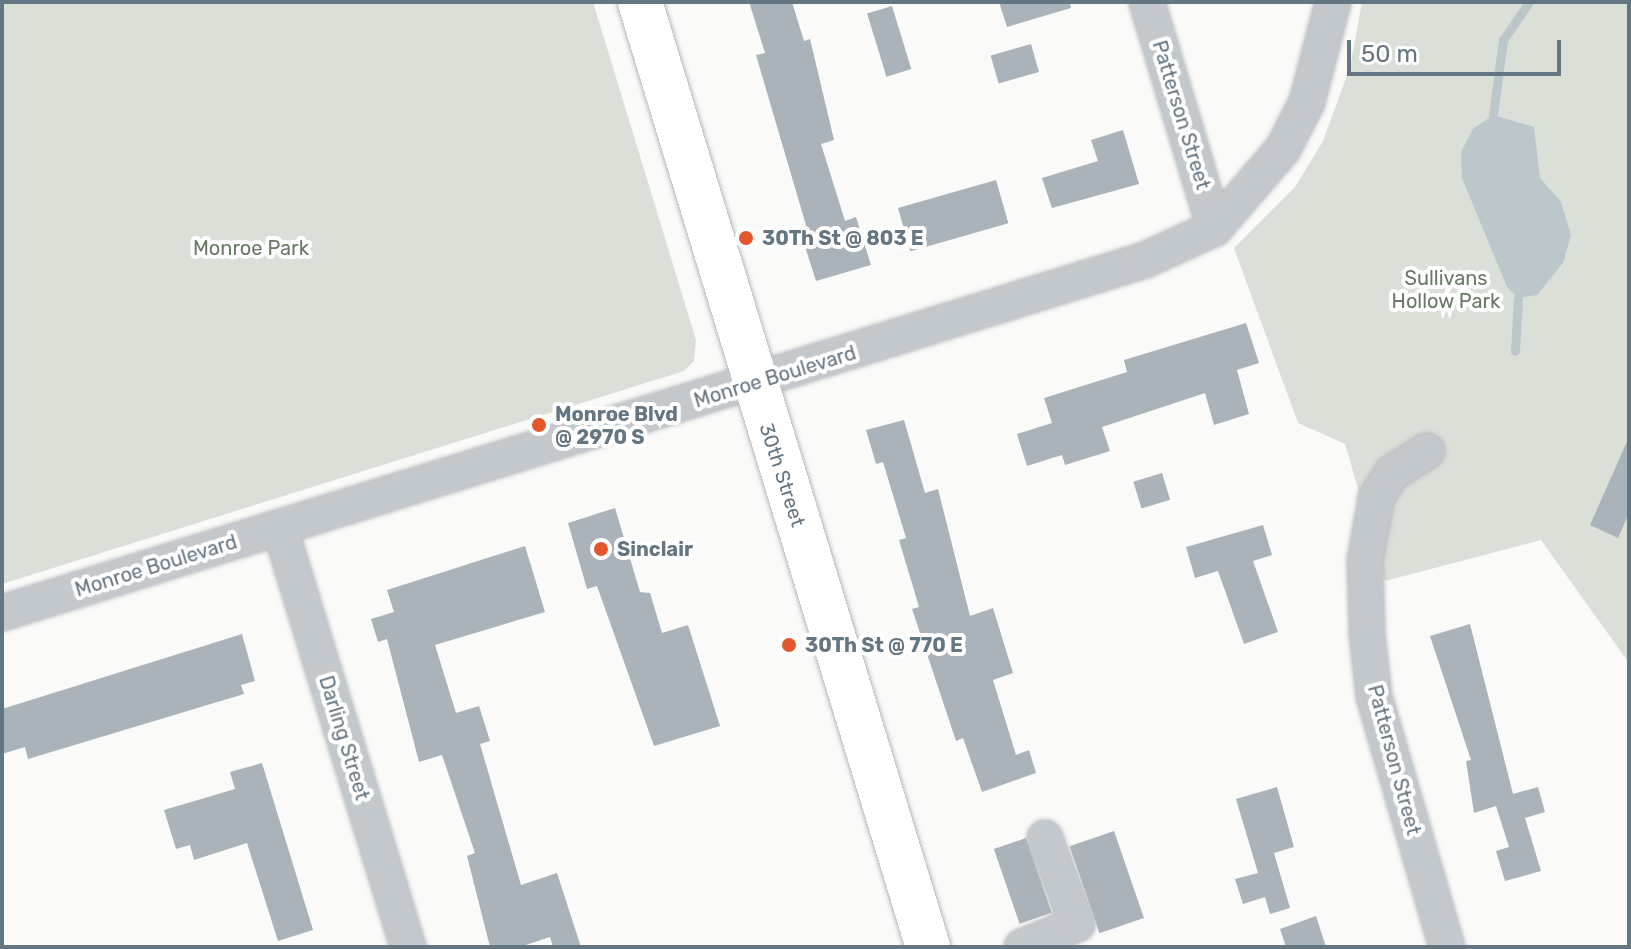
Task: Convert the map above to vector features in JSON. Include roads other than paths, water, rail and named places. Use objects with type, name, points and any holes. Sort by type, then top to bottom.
[{"type":"main road","name":"30th Street","points":[[640,2],[752,384],[928,947]]},
{"type":"street","name":"Patterson Street","points":[[1147,2],[1215,228]]},
{"type":"street","name":"Monroe Boulevard","points":[[2,613],[752,384],[1145,260],[1215,228],[1283,149],[1307,102],[1333,2]]},
{"type":"street","name":"Patterson Street","points":[[1427,451],[1392,473],[1376,499],[1365,560],[1367,633],[1374,696],[1447,947]]},
{"type":"street","name":"Darling Street","points":[[280,528],[408,947]]},
{"type":"street","points":[[1022,947],[1077,924],[1045,838]]},
{"type":"waterway","points":[[1493,115],[1503,40],[1529,2]]},
{"type":"waterway","points":[[1515,351],[1518,298]]},
{"type":"place","name":"30Th St @ 803 E","points":[[746,238]]},
{"type":"place","name":"Monroe Blvd @ 2970 S","points":[[539,425]]},
{"type":"place","name":"Sinclair","points":[[601,549]]},
{"type":"place","name":"30Th St @ 770 E","points":[[789,645]]},
{"type":"park label","name":"Monroe Park","points":[[251,248]]},
{"type":"park label","name":"Sullivans Hollow Park","points":[[1446,290]]}]
